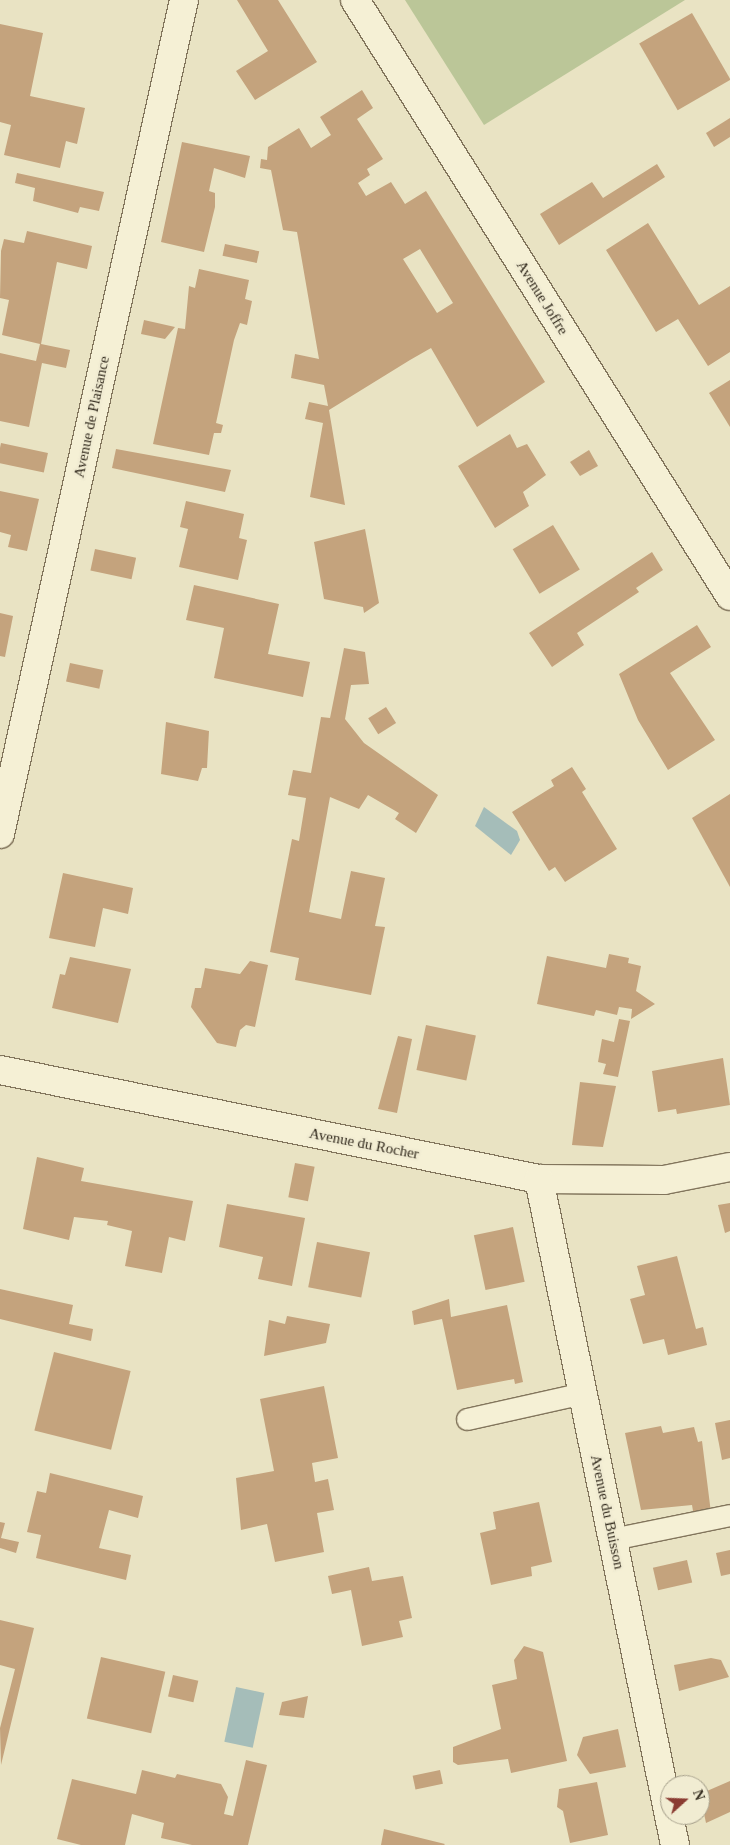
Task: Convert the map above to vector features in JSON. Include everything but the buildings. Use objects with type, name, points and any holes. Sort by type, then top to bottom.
[{"type":"street","name":"Avenue de Plaisance","points":[[0,834],[184,0]]},
{"type":"street","name":"Avenue Joffre","points":[[355,0],[730,596]]},
{"type":"street","name":"Avenue du Rocher","points":[[0,1070],[539,1179],[664,1180],[730,1167]]},
{"type":"street","name":"Avenue du Buisson","points":[[539,1179],[675,1845]]},
{"type":"lane","points":[[467,1419],[583,1393]]},
{"type":"lane","points":[[612,1539],[730,1515]]},
{"type":"green space","points":[[405,0],[685,0],[484,125]]},
{"type":"water","points":[[484,807],[517,831],[520,840],[511,855],[475,826]]},
{"type":"water","points":[[236,1687],[264,1693],[253,1748],[224,1742]]}]
